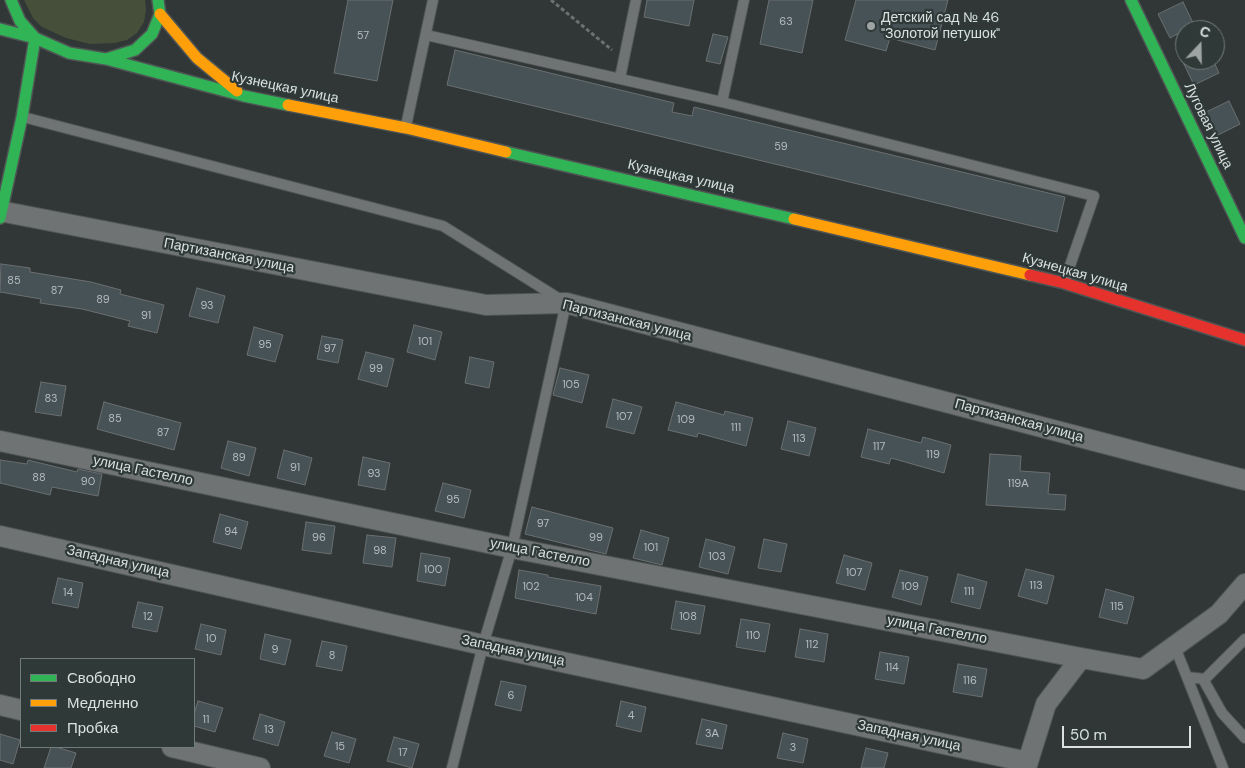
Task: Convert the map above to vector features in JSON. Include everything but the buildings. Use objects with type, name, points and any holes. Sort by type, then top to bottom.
[{"type":"main road","points":[[11,0],[20,21],[35,38]]},
{"type":"main road","points":[[106,59],[135,50],[152,34],[160,14],[158,0]]},
{"type":"main road","name":"Луговая улица","points":[[1131,0],[1245,238]]},
{"type":"main road","points":[[160,14],[197,58],[244,96]]},
{"type":"main road","points":[[0,30],[35,38]]},
{"type":"main road","points":[[1,214],[22,117],[35,38]]},
{"type":"main road","name":"Кузнецкая улица","points":[[35,38],[68,53],[106,59],[244,96],[406,128],[1064,282],[1245,340]]},
{"type":"street","name":"Партизанская улица","points":[[1,214],[486,305],[566,303],[1245,480]]},
{"type":"street","name":"улица Гастелло","points":[[0,441],[512,548],[1081,658],[1143,668],[1219,614],[1245,584]]},
{"type":"street","name":"Западная улица","points":[[0,536],[1027,765]]},
{"type":"street","points":[[1027,765],[1046,704],[1081,658]]},
{"type":"street","points":[[0,705],[20,710]]},
{"type":"street","points":[[176,748],[260,768]]},
{"type":"lane","points":[[406,128],[433,0]]},
{"type":"lane","points":[[620,78],[636,0]]},
{"type":"lane","points":[[722,102],[744,0]]},
{"type":"lane","points":[[426,35],[722,102],[1094,196],[1064,282]]},
{"type":"lane","points":[[22,117],[443,226],[566,303],[512,548],[483,644],[452,768]]},
{"type":"lane","points":[[1188,677],[1205,679],[1245,639]]},
{"type":"lane","points":[[1175,646],[1223,768]]},
{"type":"lane","points":[[1203,679],[1222,713],[1245,738]]},
{"type":"path","points":[[551,0],[624,59]]},
{"type":"green space","points":[[24,0],[145,0],[146,10],[144,22],[137,33],[127,40],[115,43],[90,44],[66,38],[42,27],[33,18]]},
{"type":"traffic: fast","points":[[11,0],[20,21],[35,38],[69,53],[106,59],[244,96],[288,105]]},
{"type":"traffic: fast","points":[[106,59],[135,50],[152,34],[160,14],[158,0]]},
{"type":"traffic: fast","points":[[1131,0],[1245,238]]},
{"type":"traffic: fast","points":[[0,29],[35,38],[22,117],[0,218]]},
{"type":"traffic: fast","points":[[506,152],[794,219]]},
{"type":"traffic: slow","points":[[160,14],[197,58],[237,91]]},
{"type":"traffic: slow","points":[[288,105],[406,128],[506,152]]},
{"type":"traffic: slow","points":[[794,219],[1030,275]]},
{"type":"traffic: jam","points":[[1030,275],[1064,283],[1245,340]]},
{"type":"place","name":"Детский сад № 46 \"Золотой петушок\"","points":[[871,26]]}]
